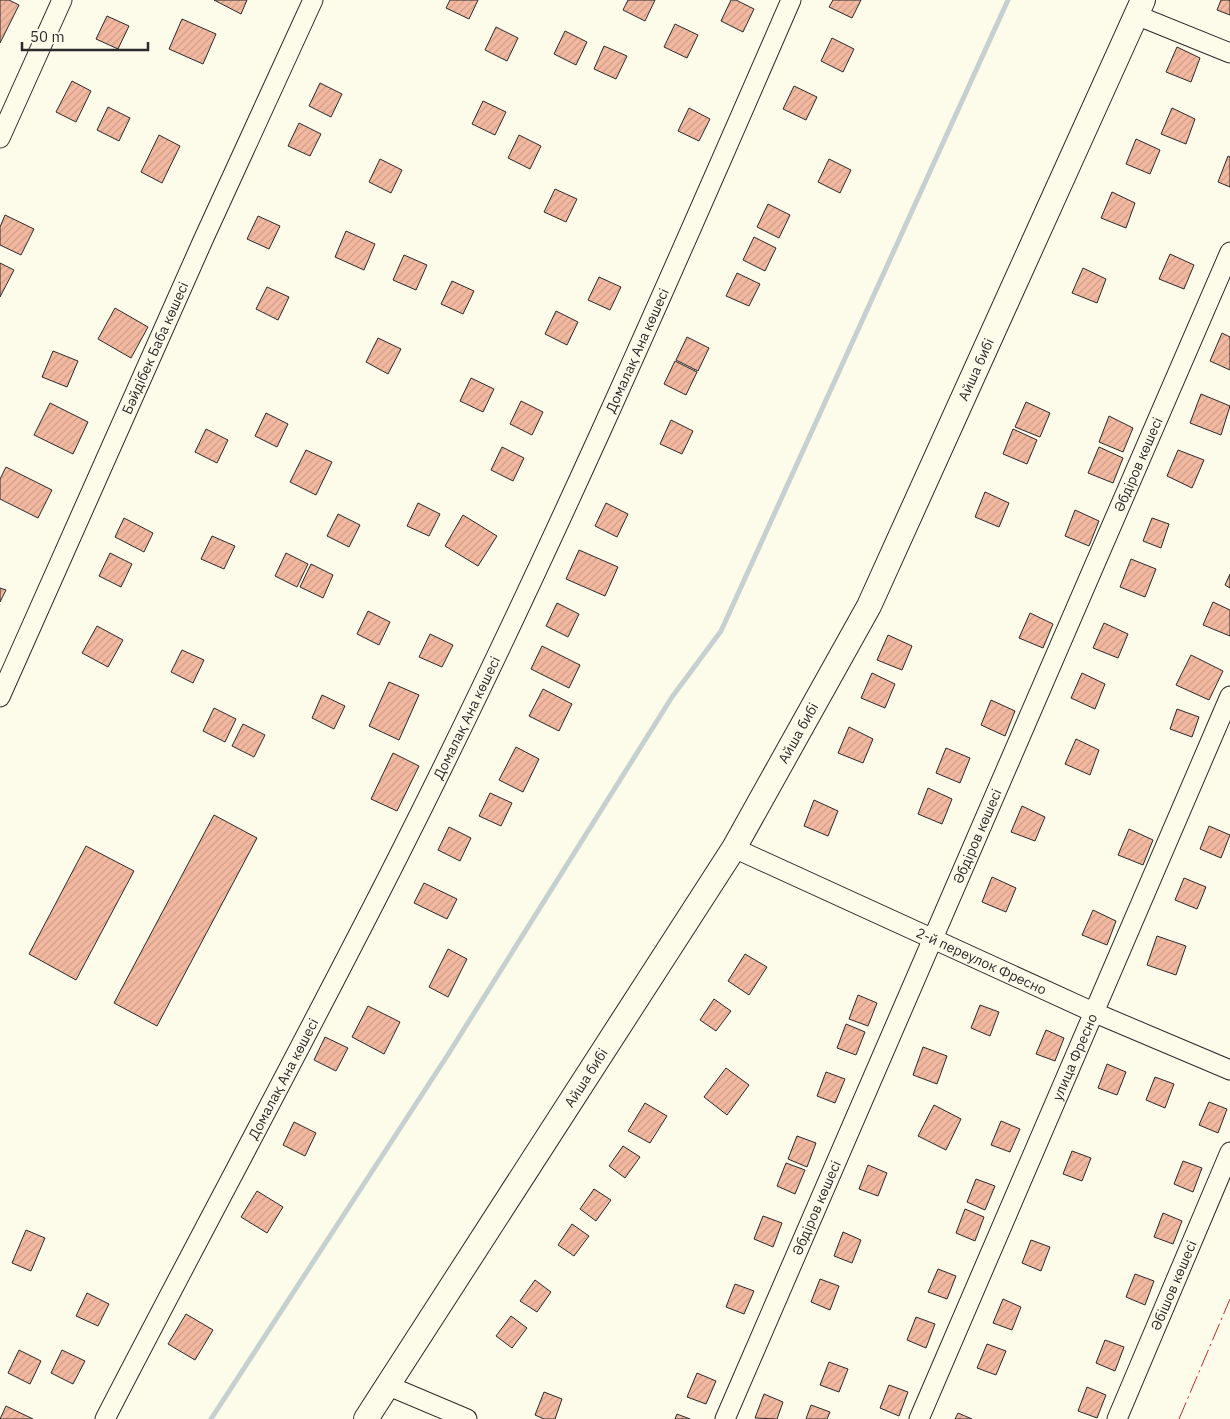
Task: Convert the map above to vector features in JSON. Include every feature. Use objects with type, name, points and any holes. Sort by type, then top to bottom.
[{"type":"main road","name":"Айша бибі","points":[[366,1419],[734,848],[869,606],[1139,8]]},
{"type":"street","points":[[0,138],[62,0]]},
{"type":"street","name":"Бәйдібек Баба көшесі","points":[[0,697],[204,238],[313,0]]},
{"type":"street","name":"Домалақ Ана көшесі","points":[[106,1419],[398,857],[524,599],[615,400],[791,0]]},
{"type":"street","points":[[1139,8],[1230,53]]},
{"type":"street","name":"Әбдіров көшесі","points":[[725,1419],[1230,252]]},
{"type":"street","name":"улица Фресно","points":[[919,1419],[1230,696]]},
{"type":"street","name":"2-й переулок Фресно","points":[[734,848],[1093,1012],[1230,1070]]},
{"type":"street","name":"Әбішов көшесі","points":[[1117,1419],[1230,1152]]},
{"type":"street","points":[[389,1386],[467,1419]]},
{"type":"building","points":[[0,0],[9,0],[19,5],[0,43]]},
{"type":"building","points":[[214,0],[247,0],[241,14]]},
{"type":"building","points":[[450,0],[478,0],[469,19],[446,8]]},
{"type":"building","points":[[628,0],[655,0],[645,21],[623,10]]},
{"type":"building","points":[[731,0],[736,0],[754,9],[743,32],[721,21]]},
{"type":"building","points":[[833,0],[861,0],[852,18],[829,7]]},
{"type":"building","points":[[1221,0],[1230,0],[1230,15],[1217,10]]},
{"type":"building","points":[[107,16],[129,26],[118,49],[96,39]]},
{"type":"building","points":[[182,19],[216,34],[203,64],[169,49]]},
{"type":"building","points":[[675,24],[698,35],[687,58],[664,47]]},
{"type":"building","points":[[496,27],[518,38],[507,61],[485,50]]},
{"type":"building","points":[[565,31],[587,42],[576,65],[554,54]]},
{"type":"building","points":[[832,38],[854,49],[843,72],[821,61]]},
{"type":"building","points":[[604,46],[627,56],[616,79],[594,69]]},
{"type":"building","points":[[1177,47],[1200,58],[1191,82],[1166,72]]},
{"type":"building","points":[[72,81],[91,91],[76,122],[56,112]]},
{"type":"building","points":[[320,83],[342,94],[331,117],[309,106]]},
{"type":"building","points":[[794,86],[817,97],[806,120],[783,109]]},
{"type":"building","points":[[483,101],[506,112],[495,135],[472,124]]},
{"type":"building","points":[[108,107],[130,118],[119,141],[97,130]]},
{"type":"building","points":[[689,108],[710,119],[699,141],[678,131]]},
{"type":"building","points":[[1172,108],[1195,119],[1186,144],[1161,134]]},
{"type":"building","points":[[299,123],[321,134],[310,156],[288,146]]},
{"type":"building","points":[[159,135],[180,146],[162,183],[141,172]]},
{"type":"building","points":[[519,135],[541,146],[530,169],[508,158]]},
{"type":"building","points":[[1136,139],[1160,150],[1150,174],[1126,164]]},
{"type":"building","points":[[1228,156],[1230,157],[1230,187],[1218,182]]},
{"type":"building","points":[[380,159],[402,170],[391,193],[369,182]]},
{"type":"building","points":[[829,159],[851,170],[840,193],[818,182]]},
{"type":"building","points":[[555,189],[577,199],[566,222],[544,212]]},
{"type":"building","points":[[1112,192],[1135,203],[1126,228],[1101,218]]},
{"type":"building","points":[[768,204],[790,215],[779,238],[757,227]]},
{"type":"building","points":[[5,215],[34,229],[21,255],[0,245],[0,227]]},
{"type":"building","points":[[258,216],[280,226],[269,249],[247,239]]},
{"type":"building","points":[[346,231],[375,244],[364,270],[335,257]]},
{"type":"building","points":[[754,237],[776,248],[765,271],[743,260]]},
{"type":"building","points":[[1170,254],[1194,265],[1184,289],[1159,279]]},
{"type":"building","points":[[404,255],[427,265],[416,290],[393,280]]},
{"type":"building","points":[[0,263],[14,270],[0,297]]},
{"type":"building","points":[[1083,268],[1106,279],[1097,303],[1072,293]]},
{"type":"building","points":[[737,273],[760,284],[749,306],[726,296]]},
{"type":"building","points":[[599,277],[621,287],[610,310],[588,300]]},
{"type":"building","points":[[452,281],[474,291],[463,314],[441,304]]},
{"type":"building","points":[[267,287],[289,297],[278,320],[256,309]]},
{"type":"building","points":[[115,308],[148,327],[131,358],[98,339]]},
{"type":"building","points":[[556,311],[578,322],[567,345],[545,334]]},
{"type":"building","points":[[1222,333],[1230,337],[1230,370],[1210,361]]},
{"type":"building","points":[[687,337],[709,348],[698,371],[676,360]]},
{"type":"building","points":[[378,338],[401,349],[388,374],[366,362]]},
{"type":"building","points":[[53,351],[78,361],[67,387],[42,377]]},
{"type":"building","points":[[675,361],[697,372],[686,395],[664,384]]},
{"type":"building","points":[[471,378],[494,389],[483,412],[460,401]]},
{"type":"building","points":[[1201,394],[1230,406],[1221,435],[1190,423]]},
{"type":"building","points":[[521,401],[543,412],[532,435],[510,424]]},
{"type":"building","points":[[1026,402],[1050,413],[1040,437],[1015,427]]},
{"type":"building","points":[[50,403],[88,422],[73,454],[34,435]]},
{"type":"building","points":[[266,413],[288,424],[277,447],[255,436]]},
{"type":"building","points":[[1109,416],[1133,428],[1123,452],[1099,442]]},
{"type":"building","points":[[671,420],[693,431],[682,454],[660,444]]},
{"type":"building","points":[[206,429],[228,440],[217,463],[195,452]]},
{"type":"building","points":[[1013,429],[1037,440],[1027,464],[1003,454]]},
{"type":"building","points":[[502,447],[524,458],[513,481],[491,470]]},
{"type":"building","points":[[1099,447],[1123,458],[1113,483],[1088,473]]},
{"type":"building","points":[[306,450],[332,462],[316,495],[290,482]]},
{"type":"building","points":[[1178,450],[1204,460],[1192,488],[1167,476]]},
{"type":"building","points":[[6,467],[52,490],[38,518],[0,499],[0,479]]},
{"type":"building","points":[[985,492],[1009,503],[999,527],[975,517]]},
{"type":"building","points":[[418,503],[440,514],[429,536],[407,526]]},
{"type":"building","points":[[606,503],[628,514],[617,537],[595,526]]},
{"type":"building","points":[[1075,510],[1099,521],[1089,546],[1065,536]]},
{"type":"building","points":[[338,514],[360,525],[349,547],[327,536]]},
{"type":"building","points":[[463,515],[497,536],[478,566],[445,546]]},
{"type":"building","points":[[124,518],[153,533],[144,552],[115,537]]},
{"type":"building","points":[[1152,518],[1169,524],[1161,548],[1143,541]]},
{"type":"building","points":[[212,536],[235,546],[224,569],[201,559]]},
{"type":"building","points":[[579,550],[618,567],[605,596],[566,579]]},
{"type":"building","points":[[110,553],[132,564],[121,587],[99,576]]},
{"type":"building","points":[[286,553],[308,564],[297,587],[275,576]]},
{"type":"building","points":[[1131,559],[1156,569],[1145,597],[1120,587]]},
{"type":"building","points":[[311,564],[333,575],[323,598],[300,587]]},
{"type":"building","points":[[1230,574],[1230,588],[1225,585]]},
{"type":"building","points":[[0,588],[6,590],[0,602]]},
{"type":"building","points":[[1213,602],[1230,610],[1230,636],[1203,625]]},
{"type":"building","points":[[557,603],[579,614],[568,637],[546,626]]},
{"type":"building","points":[[368,611],[390,622],[379,645],[357,634]]},
{"type":"building","points":[[1030,613],[1053,624],[1043,648],[1019,638]]},
{"type":"building","points":[[1104,623],[1128,634],[1118,658],[1093,648]]},
{"type":"building","points":[[97,626],[123,640],[108,667],[82,653]]},
{"type":"building","points":[[430,634],[453,645],[442,667],[419,657]]},
{"type":"building","points":[[888,635],[912,646],[902,670],[877,660]]},
{"type":"building","points":[[542,646],[580,665],[569,688],[531,669]]},
{"type":"building","points":[[182,650],[204,660],[193,683],[171,672]]},
{"type":"building","points":[[1191,655],[1223,671],[1209,700],[1176,685]]},
{"type":"building","points":[[872,673],[895,684],[885,708],[861,698]]},
{"type":"building","points":[[1082,673],[1105,684],[1095,709],[1071,698]]},
{"type":"building","points":[[389,682],[419,695],[399,740],[369,726]]},
{"type":"building","points":[[543,689],[572,704],[559,731],[529,716]]},
{"type":"building","points":[[322,695],[345,706],[334,729],[312,718]]},
{"type":"building","points":[[991,700],[1015,711],[1005,736],[981,725]]},
{"type":"building","points":[[214,708],[236,719],[225,742],[203,731]]},
{"type":"building","points":[[1177,709],[1199,717],[1192,737],[1170,729]]},
{"type":"building","points":[[243,724],[265,735],[254,757],[232,746]]},
{"type":"building","points":[[849,727],[873,739],[863,763],[838,753]]},
{"type":"building","points":[[1076,739],[1099,750],[1090,775],[1065,764]]},
{"type":"building","points":[[516,747],[539,759],[523,792],[499,780]]},
{"type":"building","points":[[946,748],[970,758],[960,783],[936,773]]},
{"type":"building","points":[[393,753],[419,766],[397,811],[371,799]]},
{"type":"building","points":[[928,788],[952,799],[942,824],[918,814]]},
{"type":"building","points":[[490,793],[512,803],[501,826],[479,816]]},
{"type":"building","points":[[814,800],[838,811],[828,836],[804,826]]},
{"type":"building","points":[[1022,806],[1045,817],[1035,841],[1011,832]]},
{"type":"building","points":[[214,815],[257,838],[157,1026],[114,1003]]},
{"type":"building","points":[[1209,826],[1230,835],[1221,858],[1200,849]]},
{"type":"building","points":[[449,827],[471,838],[460,861],[438,850]]},
{"type":"building","points":[[1129,829],[1153,840],[1143,865],[1118,855]]},
{"type":"building","points":[[86,846],[134,871],[76,980],[29,954]]},
{"type":"building","points":[[992,877],[1016,888],[1006,912],[982,902]]},
{"type":"building","points":[[1184,878],[1206,887],[1197,909],[1175,900]]},
{"type":"building","points":[[424,883],[457,899],[447,919],[414,903]]},
{"type":"building","points":[[1093,910],[1116,921],[1107,945],[1082,935]]},
{"type":"building","points":[[1157,936],[1186,946],[1176,975],[1147,965]]},
{"type":"building","points":[[448,949],[467,959],[448,997],[429,987]]},
{"type":"building","points":[[745,954],[767,967],[749,995],[728,981]]},
{"type":"building","points":[[858,995],[877,1003],[868,1026],[849,1019]]},
{"type":"building","points":[[714,999],[731,1011],[716,1031],[700,1020]]},
{"type":"building","points":[[980,1005],[999,1012],[990,1036],[971,1028]]},
{"type":"building","points":[[368,1006],[400,1022],[384,1054],[352,1037]]},
{"type":"building","points":[[846,1024],[865,1032],[856,1055],[837,1048]]},
{"type":"building","points":[[1046,1030],[1064,1038],[1055,1061],[1036,1054]]},
{"type":"building","points":[[325,1037],[348,1048],[336,1071],[314,1060]]},
{"type":"building","points":[[923,1047],[947,1056],[937,1084],[913,1075]]},
{"type":"building","points":[[1107,1064],[1126,1072],[1117,1095],[1098,1088]]},
{"type":"building","points":[[726,1068],[749,1085],[727,1115],[704,1097]]},
{"type":"building","points":[[826,1072],[845,1079],[835,1103],[817,1096]]},
{"type":"building","points":[[1155,1077],[1174,1084],[1165,1108],[1146,1100]]},
{"type":"building","points":[[1209,1102],[1227,1109],[1218,1133],[1199,1125]]},
{"type":"building","points":[[645,1103],[667,1116],[650,1143],[628,1131]]},
{"type":"building","points":[[934,1105],[961,1119],[946,1150],[918,1136]]},
{"type":"building","points":[[1001,1121],[1020,1129],[1010,1152],[991,1145]]},
{"type":"building","points":[[294,1122],[316,1133],[305,1156],[283,1145]]},
{"type":"building","points":[[797,1136],[816,1143],[807,1167],[788,1159]]},
{"type":"building","points":[[623,1146],[640,1157],[625,1178],[609,1166]]},
{"type":"building","points":[[1072,1151],[1091,1158],[1082,1181],[1063,1174]]},
{"type":"building","points":[[1183,1161],[1202,1168],[1193,1192],[1174,1184]]},
{"type":"building","points":[[786,1163],[805,1170],[795,1194],[777,1186]]},
{"type":"building","points":[[868,1165],[887,1173],[878,1196],[859,1189]]},
{"type":"building","points":[[976,1179],[995,1186],[985,1210],[967,1202]]},
{"type":"building","points":[[594,1189],[611,1200],[596,1221],[580,1209]]},
{"type":"building","points":[[257,1191],[283,1207],[267,1233],[241,1217]]},
{"type":"building","points":[[965,1209],[984,1217],[975,1241],[956,1233]]},
{"type":"building","points":[[1163,1213],[1182,1221],[1173,1244],[1154,1237]]},
{"type":"building","points":[[763,1216],[782,1223],[773,1247],[754,1239]]},
{"type":"building","points":[[572,1224],[589,1236],[574,1256],[558,1245]]},
{"type":"building","points":[[26,1230],[45,1238],[31,1271],[12,1263]]},
{"type":"building","points":[[843,1232],[861,1240],[852,1263],[834,1256]]},
{"type":"building","points":[[1031,1240],[1050,1247],[1041,1271],[1022,1263]]},
{"type":"building","points":[[938,1269],[956,1276],[947,1299],[928,1292]]},
{"type":"building","points":[[1135,1274],[1154,1281],[1145,1305],[1126,1297]]},
{"type":"building","points":[[820,1279],[839,1286],[830,1310],[811,1302]]},
{"type":"building","points":[[535,1280],[551,1292],[537,1312],[520,1301]]},
{"type":"building","points":[[735,1284],[754,1291],[744,1314],[726,1307]]},
{"type":"building","points":[[87,1293],[109,1304],[98,1326],[76,1316]]},
{"type":"building","points":[[1003,1299],[1021,1307],[1012,1330],[993,1323]]},
{"type":"building","points":[[186,1314],[213,1330],[195,1360],[168,1344]]},
{"type":"building","points":[[511,1316],[527,1328],[512,1348],[496,1336]]},
{"type":"building","points":[[916,1317],[935,1324],[926,1348],[907,1340]]},
{"type":"building","points":[[1105,1340],[1124,1347],[1115,1371],[1096,1363]]},
{"type":"building","points":[[987,1344],[1006,1351],[996,1375],[977,1368]]},
{"type":"building","points":[[19,1350],[41,1361],[30,1384],[8,1373]]},
{"type":"building","points":[[62,1350],[85,1361],[73,1384],[51,1373]]},
{"type":"building","points":[[829,1362],[848,1369],[839,1392],[820,1385]]},
{"type":"building","points":[[697,1373],[716,1381],[706,1404],[687,1397]]},
{"type":"building","points":[[889,1385],[908,1392],[899,1416],[880,1408]]},
{"type":"building","points":[[1087,1387],[1106,1395],[1097,1418],[1078,1411]]},
{"type":"building","points":[[544,1392],[562,1399],[555,1419],[544,1419],[535,1415]]},
{"type":"building","points":[[764,1394],[783,1402],[777,1419],[755,1418]]},
{"type":"building","points":[[811,1405],[830,1412],[827,1419],[806,1419]]},
{"type":"building","points":[[6,1406],[33,1419],[0,1419]]},
{"type":"building","points":[[958,1413],[972,1419],[955,1419]]},
{"type":"building","points":[[677,1414],[690,1419],[675,1419]]},
{"type":"waterway","points":[[211,1419],[449,1053],[672,697],[721,631],[1008,0]]},
{"type":"power","points":[[1179,1419],[1230,1299]]}]
